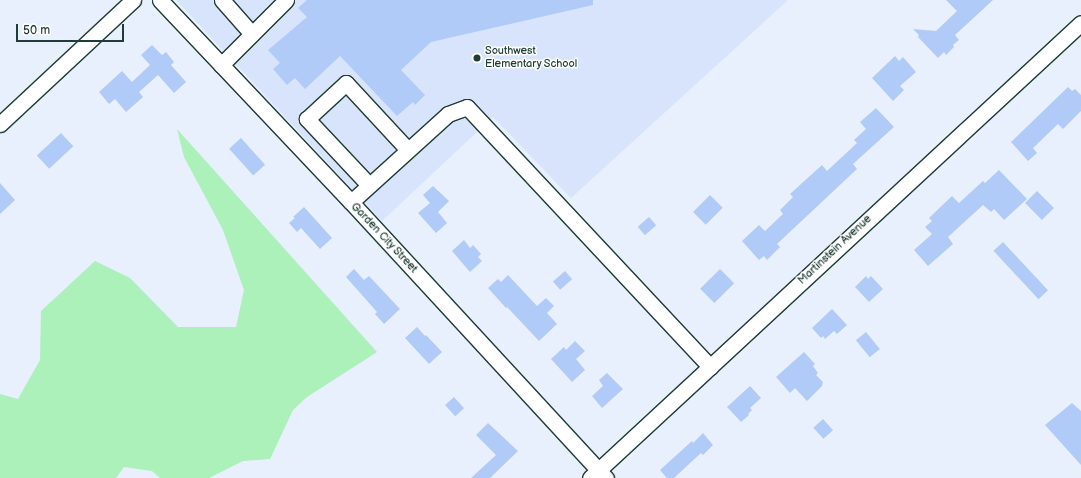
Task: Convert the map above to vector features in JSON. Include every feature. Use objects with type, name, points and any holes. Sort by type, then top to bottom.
[{"type":"street","points":[[0,124],[133,0]]},
{"type":"street","name":"Garden City Street","points":[[160,0],[351,202],[598,475]]},
{"type":"street","points":[[222,0],[252,34]]},
{"type":"street","points":[[221,65],[286,0]]},
{"type":"street","name":"Martinstein Avenue","points":[[598,475],[710,367],[1081,23]]},
{"type":"street","points":[[369,185],[307,119],[346,83],[408,150]]},
{"type":"street","points":[[351,202],[448,114],[467,107],[710,367]]},
{"type":"shaded area","name":"Southwest Elementary School","points":[[176,0],[788,0],[571,198],[493,117],[382,221]]},
{"type":"green space","points":[[177,129],[377,352],[307,397],[293,410],[270,459],[243,461],[209,478],[160,478],[152,471],[124,467],[116,478],[0,478],[0,394],[18,399],[40,360],[41,311],[95,261],[130,278],[178,327],[236,327],[244,290],[223,230],[184,157]]},
{"type":"building","points":[[307,0],[593,0],[593,5],[431,42],[401,70],[425,95],[415,105],[413,102],[397,116],[340,56],[305,89],[295,78],[287,85],[273,69],[280,63],[268,50],[307,17],[298,8]]},
{"type":"building","points":[[946,0],[993,0],[955,35],[959,40],[953,45],[954,47],[946,55],[944,52],[938,58],[918,37],[919,35],[913,29],[936,31],[957,11]]},
{"type":"building","points":[[152,45],[162,55],[166,52],[174,62],[171,65],[186,82],[174,93],[158,75],[139,92],[143,97],[126,112],[115,99],[109,104],[99,92],[122,71],[132,82],[150,65],[141,55]]},
{"type":"building","points":[[895,56],[899,61],[903,57],[916,72],[900,86],[904,90],[893,101],[872,78]]},
{"type":"building","points":[[1068,87],[1072,91],[1075,89],[1081,95],[1081,111],[1063,129],[1058,124],[1033,148],[1037,153],[1028,161],[1011,142]]},
{"type":"building","points":[[876,108],[894,127],[853,164],[857,169],[777,244],[780,247],[767,260],[764,256],[759,260],[742,241],[759,225],[765,231],[783,214],[780,210],[793,197],[790,194],[822,165],[827,171],[857,143],[854,140],[866,129],[860,122]]},
{"type":"building","points":[[61,133],[73,146],[49,169],[37,156]]},
{"type":"building","points":[[241,138],[265,165],[253,175],[229,149]]},
{"type":"building","points":[[999,170],[1027,199],[1004,220],[994,209],[991,212],[983,205],[948,237],[953,244],[928,266],[914,250],[932,234],[925,227],[932,221],[929,218],[952,196],[959,203],[983,181],[985,183]]},
{"type":"building","points":[[0,183],[15,200],[0,214]]},
{"type":"building","points":[[433,186],[449,201],[438,212],[447,223],[436,233],[418,213],[430,203],[423,195]]},
{"type":"building","points":[[1037,191],[1054,208],[1042,220],[1025,203]]},
{"type":"building","points":[[710,195],[723,208],[706,225],[693,212]]},
{"type":"building","points":[[304,207],[332,238],[320,249],[301,228],[297,232],[289,223]]},
{"type":"building","points":[[649,217],[656,225],[645,235],[638,227]]},
{"type":"building","points":[[464,240],[470,248],[473,245],[481,254],[478,257],[482,261],[470,272],[452,251]]},
{"type":"building","points":[[1003,242],[1048,290],[1039,299],[993,251]]},
{"type":"building","points":[[354,269],[364,280],[369,276],[400,309],[384,324],[375,314],[377,312],[346,277]]},
{"type":"building","points":[[720,269],[734,283],[714,303],[700,289]]},
{"type":"building","points":[[565,271],[572,279],[560,290],[553,281]]},
{"type":"building","points":[[508,275],[537,306],[546,298],[554,306],[547,313],[557,324],[539,341],[488,288],[498,279],[501,282]]},
{"type":"building","points":[[866,276],[868,279],[871,276],[883,289],[869,302],[855,287]]},
{"type":"building","points":[[832,309],[847,325],[837,334],[834,331],[825,339],[823,336],[821,338],[812,328]]},
{"type":"building","points":[[417,327],[442,352],[429,364],[405,338]]},
{"type":"building","points":[[866,332],[880,349],[870,357],[856,340]]},
{"type":"building","points":[[575,341],[585,351],[576,359],[585,370],[572,382],[551,359],[564,347],[566,350]]},
{"type":"building","points":[[804,352],[815,364],[813,366],[818,373],[816,375],[823,382],[822,386],[807,401],[795,388],[790,393],[776,377]]},
{"type":"building","points":[[607,373],[623,389],[602,408],[592,396],[603,386],[599,380]]},
{"type":"building","points":[[750,386],[761,398],[750,408],[752,410],[748,414],[749,415],[741,422],[727,407]]},
{"type":"building","points":[[454,397],[464,408],[455,416],[445,405]]},
{"type":"building","points":[[1072,403],[1081,411],[1081,465],[1045,425]]},
{"type":"building","points":[[823,419],[833,430],[823,439],[813,428]]},
{"type":"building","points":[[488,423],[518,451],[490,478],[471,478],[496,455],[476,435]]},
{"type":"building","points":[[703,433],[713,445],[703,455],[701,453],[674,478],[667,478],[660,470]]},
{"type":"place","name":"Southwest Elementary School","points":[[477,58]]}]
